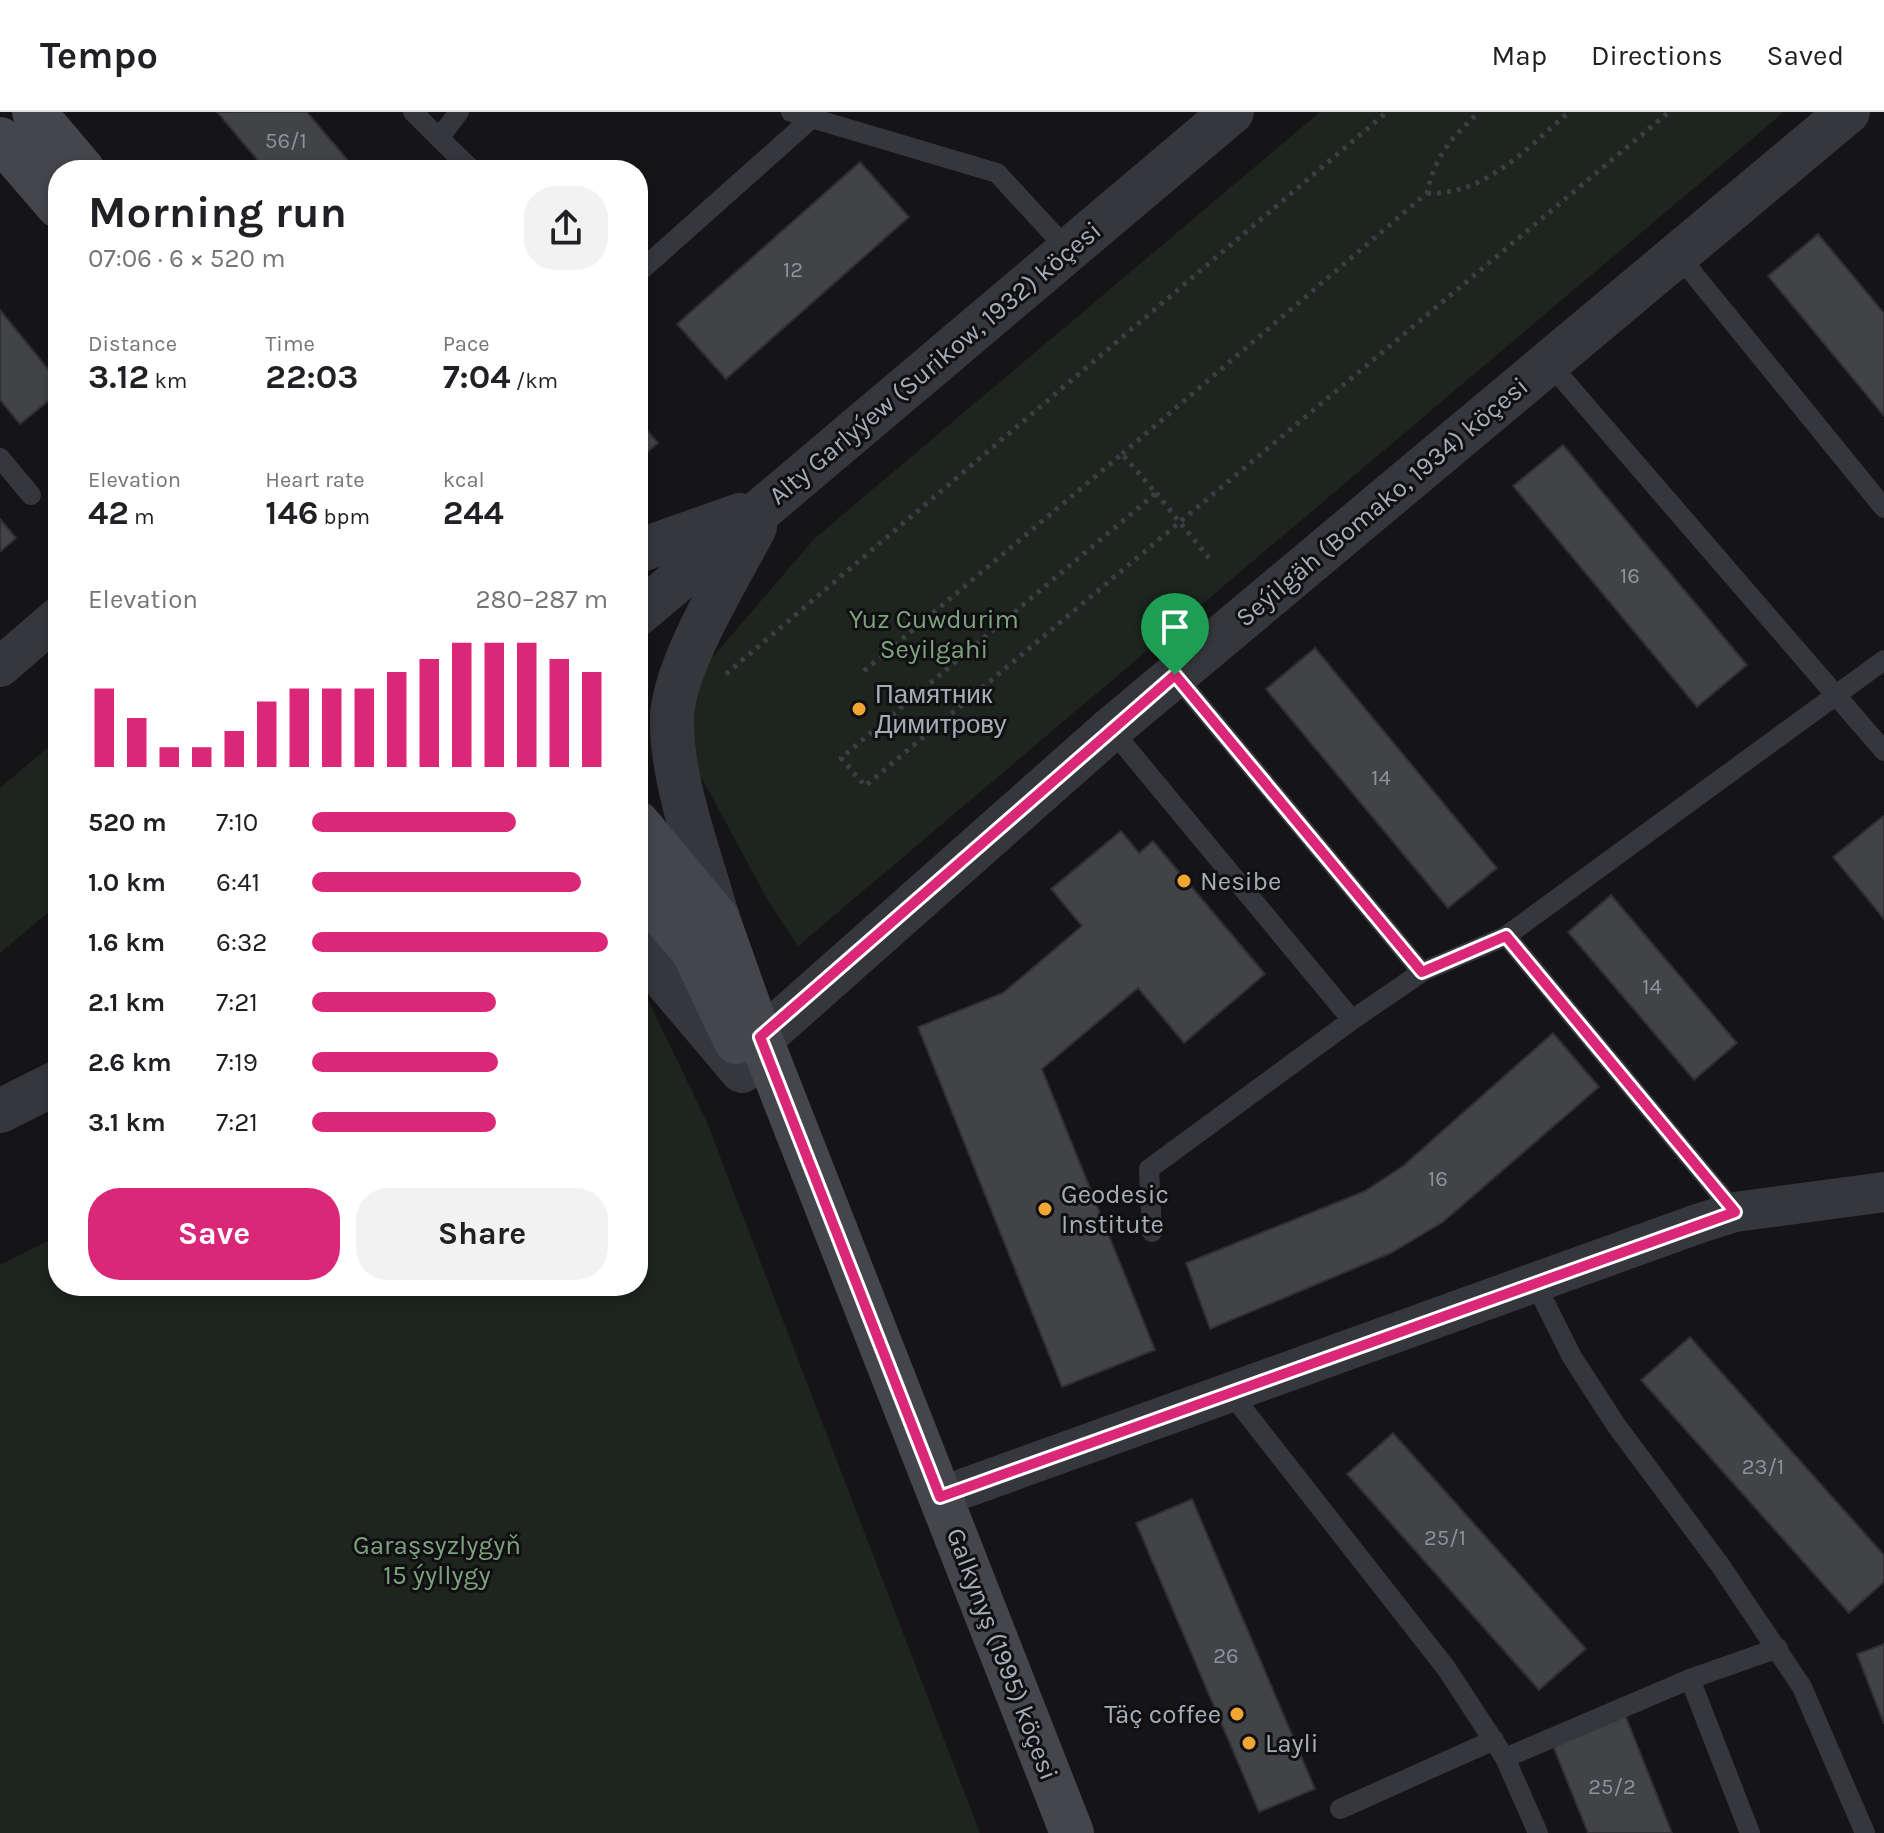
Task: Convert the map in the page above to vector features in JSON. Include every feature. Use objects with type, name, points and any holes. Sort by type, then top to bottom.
[{"type":"main road","points":[[34,112],[75,160]]},
{"type":"main road","points":[[0,139],[48,194]]},
{"type":"main road","name":"Galkynyş (1995) köçesi","points":[[648,835],[718,919],[751,1058],[894,1459],[1042,1833]]},
{"type":"main road","name":"Galkynyş (1995) köçesi","points":[[648,898],[693,951],[751,1058],[940,1497],[1072,1833]]},
{"type":"street","name":"Alty Garlyýew (Surikow, 1932) köçesi","points":[[648,606],[1232,112]]},
{"type":"street","name":"Seýilgäh (Bomako, 1934) köçesi","points":[[751,1058],[1111,729],[1848,112]]},
{"type":"street","points":[[648,548],[765,507]]},
{"type":"street","points":[[718,919],[678,773],[672,715],[682,674],[765,507]]},
{"type":"street","points":[[0,667],[48,626]]},
{"type":"street","points":[[648,958],[751,1058]]},
{"type":"street","points":[[0,1111],[48,1087]]},
{"type":"street","points":[[940,1497],[1735,1212],[1881,1199]]},
{"type":"lane","points":[[413,112],[462,160]]},
{"type":"lane","points":[[439,138],[459,112]]},
{"type":"lane","points":[[791,112],[997,173],[1068,250]]},
{"type":"lane","points":[[648,264],[812,118]]},
{"type":"lane","points":[[1679,256],[1884,508]]},
{"type":"lane","points":[[1549,363],[1884,751]]},
{"type":"lane","points":[[0,458],[31,495]]},
{"type":"lane","points":[[1152,1232],[1149,1169],[1422,972],[1506,936],[1884,660]]},
{"type":"lane","points":[[1175,675],[1422,972]]},
{"type":"lane","points":[[1111,729],[1352,1020]]},
{"type":"lane","points":[[1506,936],[1735,1212]]},
{"type":"lane","points":[[1535,1283],[1572,1357],[1616,1425],[1778,1648],[1827,1740],[1865,1833]]},
{"type":"lane","points":[[1229,1391],[1446,1668],[1505,1758],[1538,1833]]},
{"type":"lane","points":[[1505,1758],[1690,1679],[1778,1648]]},
{"type":"lane","points":[[1690,1679],[1750,1833]]},
{"type":"lane","points":[[1340,1809],[1494,1740]]},
{"type":"path","points":[[724,676],[1387,112]]},
{"type":"path","points":[[864,671],[1427,193],[1437,157],[1448,141],[1480,112]]},
{"type":"path","points":[[1427,193],[1444,194],[1478,184],[1569,112]]},
{"type":"path","points":[[1156,493],[841,758],[865,786],[1669,112]]},
{"type":"path","points":[[1122,454],[1209,558]]},
{"type":"green space","name":"Yuz Cuwdurim Seyilgahi","points":[[1320,112],[1784,112],[798,946],[770,904],[699,773],[688,709],[693,680],[815,538]]},
{"type":"green space","points":[[48,747],[48,912],[0,953],[0,788]]},
{"type":"green space","name":"Garaşsyzlygyň 15 ýyllygy","points":[[648,1000],[706,1120],[980,1833],[0,1833],[0,1265],[48,1241],[48,1296],[648,1296]]},
{"type":"building","points":[[217,112],[307,112],[348,160],[258,160]]},
{"type":"building","points":[[860,162],[909,217],[726,379],[677,324]]},
{"type":"building","points":[[1818,234],[1884,313],[1884,416],[1768,276]]},
{"type":"building","points":[[0,310],[48,369],[48,401],[20,424],[0,400]]},
{"type":"building","points":[[648,432],[658,443],[648,452]]},
{"type":"building","points":[[1563,445],[1747,665],[1697,707],[1513,486]]},
{"type":"building","points":[[0,519],[16,538],[0,552]]},
{"type":"building","points":[[1315,648],[1497,868],[1448,908],[1266,689]]},
{"type":"building","points":[[1884,817],[1884,919],[1833,857]]},
{"type":"building","name":"Geodesic Institute","points":[[1121,831],[1139,853],[1153,841],[1265,974],[1184,1043],[1138,988],[1042,1069],[1155,1350],[1062,1387],[918,1027],[1003,993],[1082,926],[1051,889]]},
{"type":"building","points":[[1611,895],[1737,1043],[1694,1080],[1568,932]]},
{"type":"building","points":[[1553,1033],[1599,1087],[1443,1222],[1391,1253],[1210,1329],[1186,1263],[1365,1191],[1403,1166]]},
{"type":"building","points":[[1690,1337],[1884,1555],[1884,1582],[1849,1613],[1641,1380]]},
{"type":"building","points":[[1393,1433],[1586,1649],[1539,1690],[1347,1474]]},
{"type":"building","points":[[1192,1499],[1315,1789],[1259,1812],[1136,1523]]},
{"type":"building","points":[[1884,1644],[1884,1724],[1857,1654]]},
{"type":"building","points":[[1624,1712],[1672,1833],[1588,1833],[1551,1741]]},
{"type":"place","name":"Памятник Димитрову","points":[[859,709]]},
{"type":"place","name":"Nesibe","points":[[1184,881]]},
{"type":"place","name":"Geodesic Institute","points":[[1045,1209]]},
{"type":"place","name":"Täç coffee","points":[[1237,1714]]},
{"type":"place","name":"Layli","points":[[1249,1743]]},
{"type":"route","points":[[1175,675],[1422,972],[1506,936],[1735,1212],[1278,1373],[940,1497],[760,1037],[1175,675]]}]
